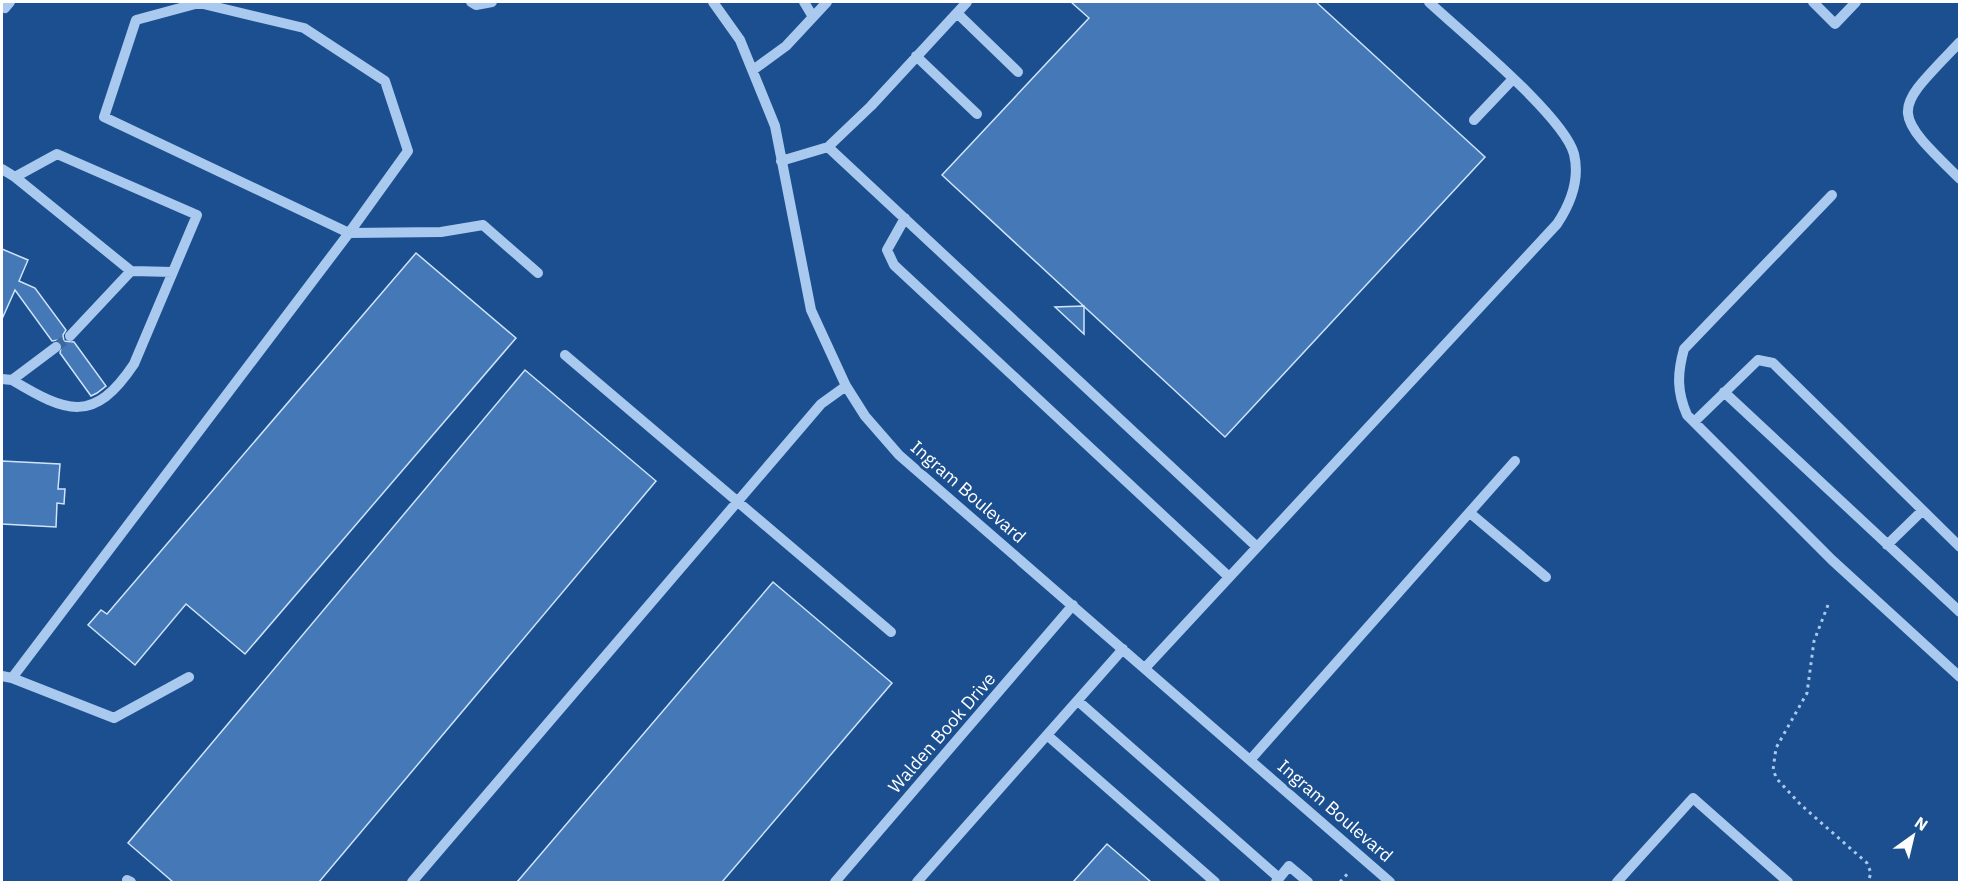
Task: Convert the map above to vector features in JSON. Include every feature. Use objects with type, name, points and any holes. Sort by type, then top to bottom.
[{"type":"street","points":[[471,2],[476,5],[492,2]]},
{"type":"street","name":"Ingram Boulevard","points":[[713,2],[740,40],[775,126],[811,309],[846,386],[865,416],[899,455],[1390,882]]},
{"type":"street","points":[[804,2],[813,16]]},
{"type":"street","points":[[753,70],[786,46],[827,2]]},
{"type":"street","points":[[781,161],[828,147],[967,2]]},
{"type":"street","points":[[1144,668],[1565,212],[1575,180],[1574,155],[1570,143],[1554,120],[1428,2]]},
{"type":"street","points":[[1813,2],[1835,24],[1856,2]]},
{"type":"street","points":[[189,677],[114,718],[7,677],[349,233],[408,151],[385,81],[304,28],[200,3],[136,20],[104,117],[349,233],[441,232],[483,225],[538,273]]},
{"type":"street","points":[[957,13],[1018,72]]},
{"type":"street","points":[[1959,42],[1913,90],[1906,108],[1910,125],[1959,178]]},
{"type":"street","points":[[916,56],[977,114]]},
{"type":"street","points":[[1474,120],[1512,80]]},
{"type":"street","points":[[828,147],[1257,547]]},
{"type":"street","points":[[15,177],[57,154],[197,215],[134,364],[121,384],[96,404],[71,408],[47,402],[7,379],[56,347]]},
{"type":"street","points":[[2,169],[131,271],[172,272]]},
{"type":"street","points":[[1832,195],[1684,349],[1678,372],[1680,399],[1687,415],[1832,560],[1959,676]]},
{"type":"street","points":[[904,218],[887,250],[894,265],[1229,577]]},
{"type":"street","points":[[70,336],[131,271]]},
{"type":"street","points":[[565,355],[891,632]]},
{"type":"street","points":[[1694,422],[1758,360],[1773,363],[1959,547]]},
{"type":"street","points":[[412,882],[821,404],[846,386]]},
{"type":"street","points":[[1724,392],[1959,612]]},
{"type":"street","points":[[1251,759],[1515,461]]},
{"type":"street","points":[[1887,545],[1922,511]]},
{"type":"street","points":[[1470,513],[1546,577]]},
{"type":"street","name":"Walden Book Drive","points":[[835,882],[1073,605]]},
{"type":"street","points":[[916,882],[1123,649]]},
{"type":"street","points":[[1078,701],[1277,880],[1289,866],[1308,882]]},
{"type":"street","points":[[1047,735],[1215,882]]},
{"type":"street","points":[[1617,882],[1693,798],[1788,882]]},
{"type":"path","points":[[1828,605],[1814,641],[1807,693],[1802,707],[1776,748],[1773,770],[1777,779],[1801,805],[1867,863],[1871,873],[1868,882]]},
{"type":"path","points":[[1340,882],[1350,871]]},
{"type":"building","points":[[1071,2],[1316,2],[1485,157],[1225,437],[942,175],[1089,18]]},
{"type":"building","points":[[2,249],[28,260],[19,281],[35,288],[66,330],[63,335],[64,341],[74,342],[106,386],[97,393],[91,396],[60,353],[62,343],[58,340],[52,341],[15,290],[2,319]]},
{"type":"building","points":[[416,253],[516,338],[245,654],[186,604],[135,665],[88,625],[101,610],[107,614]]},
{"type":"building","points":[[1084,306],[1084,334],[1055,307]]},
{"type":"building","points":[[525,370],[656,481],[319,882],[173,882],[128,843]]},
{"type":"building","points":[[2,461],[60,464],[58,489],[65,489],[64,504],[57,503],[56,527],[2,524]]},
{"type":"building","points":[[773,582],[892,683],[722,882],[517,882]]},
{"type":"building","points":[[1107,844],[1151,882],[1073,882]]},
{"type":"tunnel","points":[[56,347],[70,336]]}]
